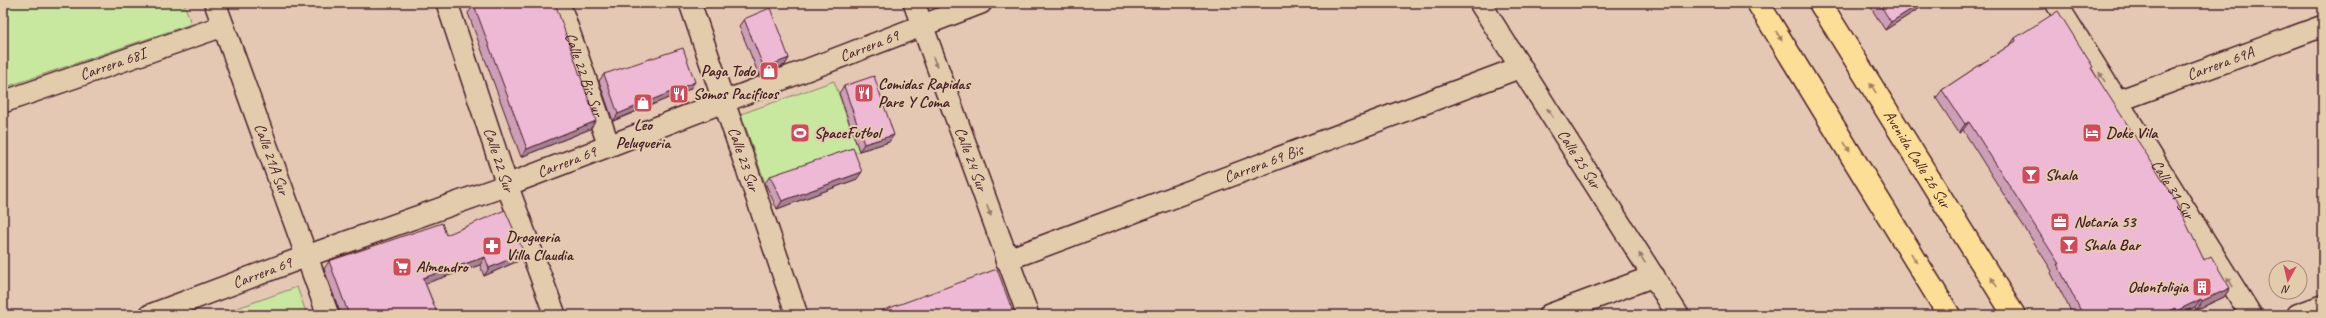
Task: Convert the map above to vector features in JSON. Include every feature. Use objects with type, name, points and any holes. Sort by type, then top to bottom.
[{"type":"main road","points":[[1758,3],[1949,315]]},
{"type":"main road","name":"Avenida Calle 26 Sur","points":[[1820,3],[2014,315]]},
{"type":"street","name":"Calle 21A Sur","points":[[215,3],[328,315]]},
{"type":"street","name":"Calle 22 Sur","points":[[447,3],[507,185],[555,315]]},
{"type":"street","name":"Calle 22 Bis Sur","points":[[560,3],[609,146]]},
{"type":"street","name":"Calle 23 Sur","points":[[690,3],[722,101],[797,315]]},
{"type":"street","name":"Calle 24 Sur","points":[[914,3],[1006,260],[1028,315]]},
{"type":"street","name":"Carrera 69","points":[[150,315],[307,256],[507,185],[722,101],[981,3]]},
{"type":"street","name":"Calle 25 Sur","points":[[1480,3],[1678,315]]},
{"type":"street","name":"Calle 31 Sur","points":[[2056,3],[2251,315]]},
{"type":"street","name":"Carrera 68I","points":[[3,102],[223,26]]},
{"type":"street","name":"Carrera 69A","points":[[2118,101],[2323,26]]},
{"type":"street","name":"Carrera 69 Bis","points":[[1006,260],[1521,67]]},
{"type":"street","points":[[1549,315],[1654,276]]},
{"type":"street","points":[[2298,315],[2323,306]]},
{"type":"green space","points":[[3,3],[184,3],[191,24],[6,87],[3,76]]},
{"type":"green space","name":"SpaceFutbol","points":[[834,81],[859,151],[765,183],[741,114]]},
{"type":"green space","points":[[297,287],[307,315],[218,315]]},
{"type":"building","points":[[479,3],[555,3],[596,121],[527,149],[474,5]]},
{"type":"building","points":[[1879,3],[1921,3],[1891,22]]},
{"type":"building","points":[[770,8],[789,58],[764,68],[744,19]]},
{"type":"building","points":[[2058,11],[2093,67],[2091,68],[2172,194],[2204,260],[2211,256],[2230,288],[2202,301],[2201,299],[2176,311],[2175,308],[2161,315],[2083,315],[2057,264],[2059,264],[1969,122],[1965,124],[1942,90],[2016,41],[2015,38]]},
{"type":"building","points":[[683,48],[695,82],[618,114],[604,74]]},
{"type":"building","points":[[874,76],[894,135],[864,144],[844,86]]},
{"type":"building","points":[[853,148],[862,172],[782,201],[770,176]]},
{"type":"building","points":[[505,210],[524,253],[489,268],[485,257],[423,278],[438,315],[349,315],[329,261],[442,223],[446,235]]},
{"type":"building","points":[[997,269],[1014,315],[870,315]]},
{"type":"place","name":"Paga Todo","points":[[769,71]]},
{"type":"place","name":"Comidas Rapidas Pare Y Coma","points":[[864,93]]},
{"type":"place","name":"Somos Pacificos","points":[[679,94]]},
{"type":"place","name":"Leo Peluqueria","points":[[643,103]]},
{"type":"place","name":"SpaceFutbol","points":[[800,133]]},
{"type":"place","name":"Doke Vila","points":[[2092,133]]},
{"type":"place","name":"Shala","points":[[2031,175]]},
{"type":"place","name":"Notaría 53","points":[[2060,222]]},
{"type":"place","name":"Shala Bar","points":[[2069,245]]},
{"type":"place","name":"Drogueria Villa Claudia","points":[[492,246]]},
{"type":"place","name":"Almendro","points":[[402,267]]},
{"type":"place","name":"Odontoligia","points":[[2202,287]]}]
